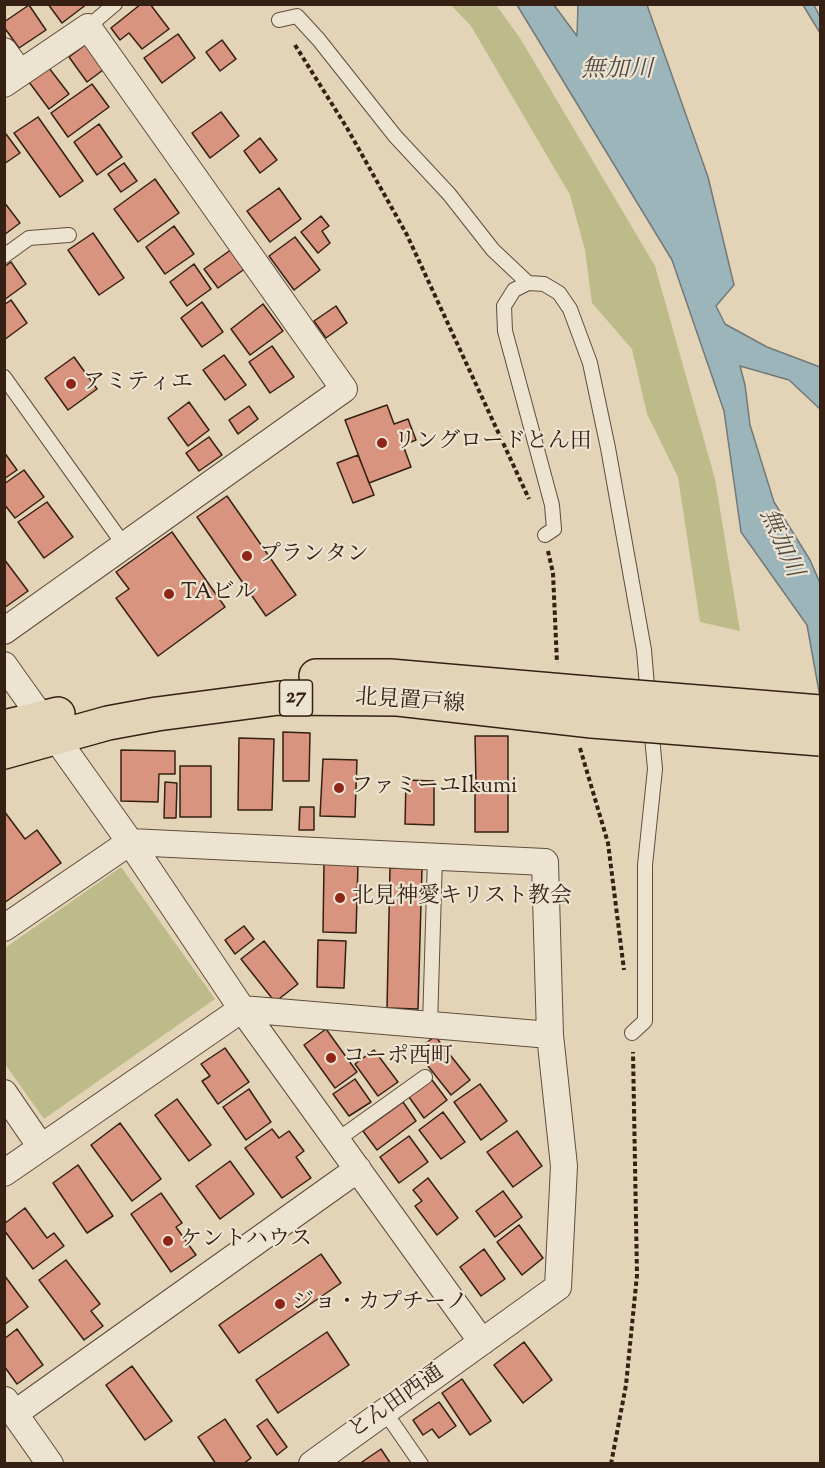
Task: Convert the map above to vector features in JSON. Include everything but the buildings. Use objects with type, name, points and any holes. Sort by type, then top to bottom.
[{"type":"main road","name":"北見置戸線","points":[[4,752],[102,703],[168,691],[283,676],[390,676],[820,739]]},
{"type":"main road","name":"北見置戸線","points":[[578,705],[820,712]]},
{"type":"main road","name":"北見置戸線","points":[[4,727],[49,728]]},
{"type":"street","points":[[4,51],[12,79],[88,27],[344,389],[4,631]]},
{"type":"street","points":[[4,665],[130,842],[242,1010],[482,1342]]},
{"type":"street","points":[[4,928],[130,842],[545,862],[550,1035],[242,1010],[4,1173]]},
{"type":"street","name":"とん田西通","points":[[312,1464],[558,1287],[564,1166],[550,1035]]},
{"type":"street","points":[[4,1094],[41,1147]]},
{"type":"street","points":[[50,1464],[9,1407],[358,1169]]},
{"type":"lane","points":[[88,27],[115,4]]},
{"type":"lane","points":[[279,20],[297,16],[320,40],[395,136],[449,194],[493,250],[528,283]]},
{"type":"lane","points":[[4,256],[29,238],[69,236]]},
{"type":"lane","points":[[545,535],[554,529],[552,505],[505,331],[504,306],[514,290],[528,283],[544,284],[558,293],[570,309],[590,363],[608,448],[644,650],[655,769],[645,864],[645,1021],[632,1033]]},
{"type":"lane","points":[[4,376],[124,545]]},
{"type":"lane","points":[[430,1025],[435,857]]},
{"type":"lane","points":[[337,1140],[425,1077]]},
{"type":"lane","points":[[385,1412],[421,1464]]},
{"type":"path","points":[[279,20],[347,128],[407,235],[545,535],[553,573],[556,656],[578,705],[608,843],[625,973]]},
{"type":"path","points":[[611,1464],[626,1384],[637,1275],[632,1033]]},
{"type":"shaded area","points":[[451,5],[496,5],[520,38],[655,266],[715,479],[740,631],[700,622],[678,477],[647,414],[632,349],[592,303],[585,250],[570,195],[471,26]]},
{"type":"shaded area","points":[[121,867],[215,999],[44,1119],[5,1064],[5,948]]},
{"type":"water","name":"無加川","points":[[517,5],[554,5],[577,36],[578,5],[647,5],[708,177],[734,285],[716,306],[725,324],[767,347],[820,367],[820,409],[789,380],[740,366],[750,425],[774,502],[810,560],[820,583],[820,697],[807,625],[741,532],[724,411],[672,260]]},
{"type":"water","points":[[803,5],[814,5],[820,17],[820,33]]},
{"type":"place","name":"アミティエ","points":[[71,384]]},
{"type":"place","name":"リングロードとん田","points":[[382,443]]},
{"type":"place","name":"プランタン","points":[[247,556]]},
{"type":"place","name":"TAビル","points":[[169,594]]},
{"type":"place","name":"ファミーユIkumi","points":[[339,788]]},
{"type":"place","name":"北見神愛キリスト教会","points":[[340,898]]},
{"type":"place","name":"コーポ西町","points":[[331,1058]]},
{"type":"place","name":"ケントハウス","points":[[168,1241]]},
{"type":"place","name":"ジョ・カプチーノ","points":[[280,1304]]}]
